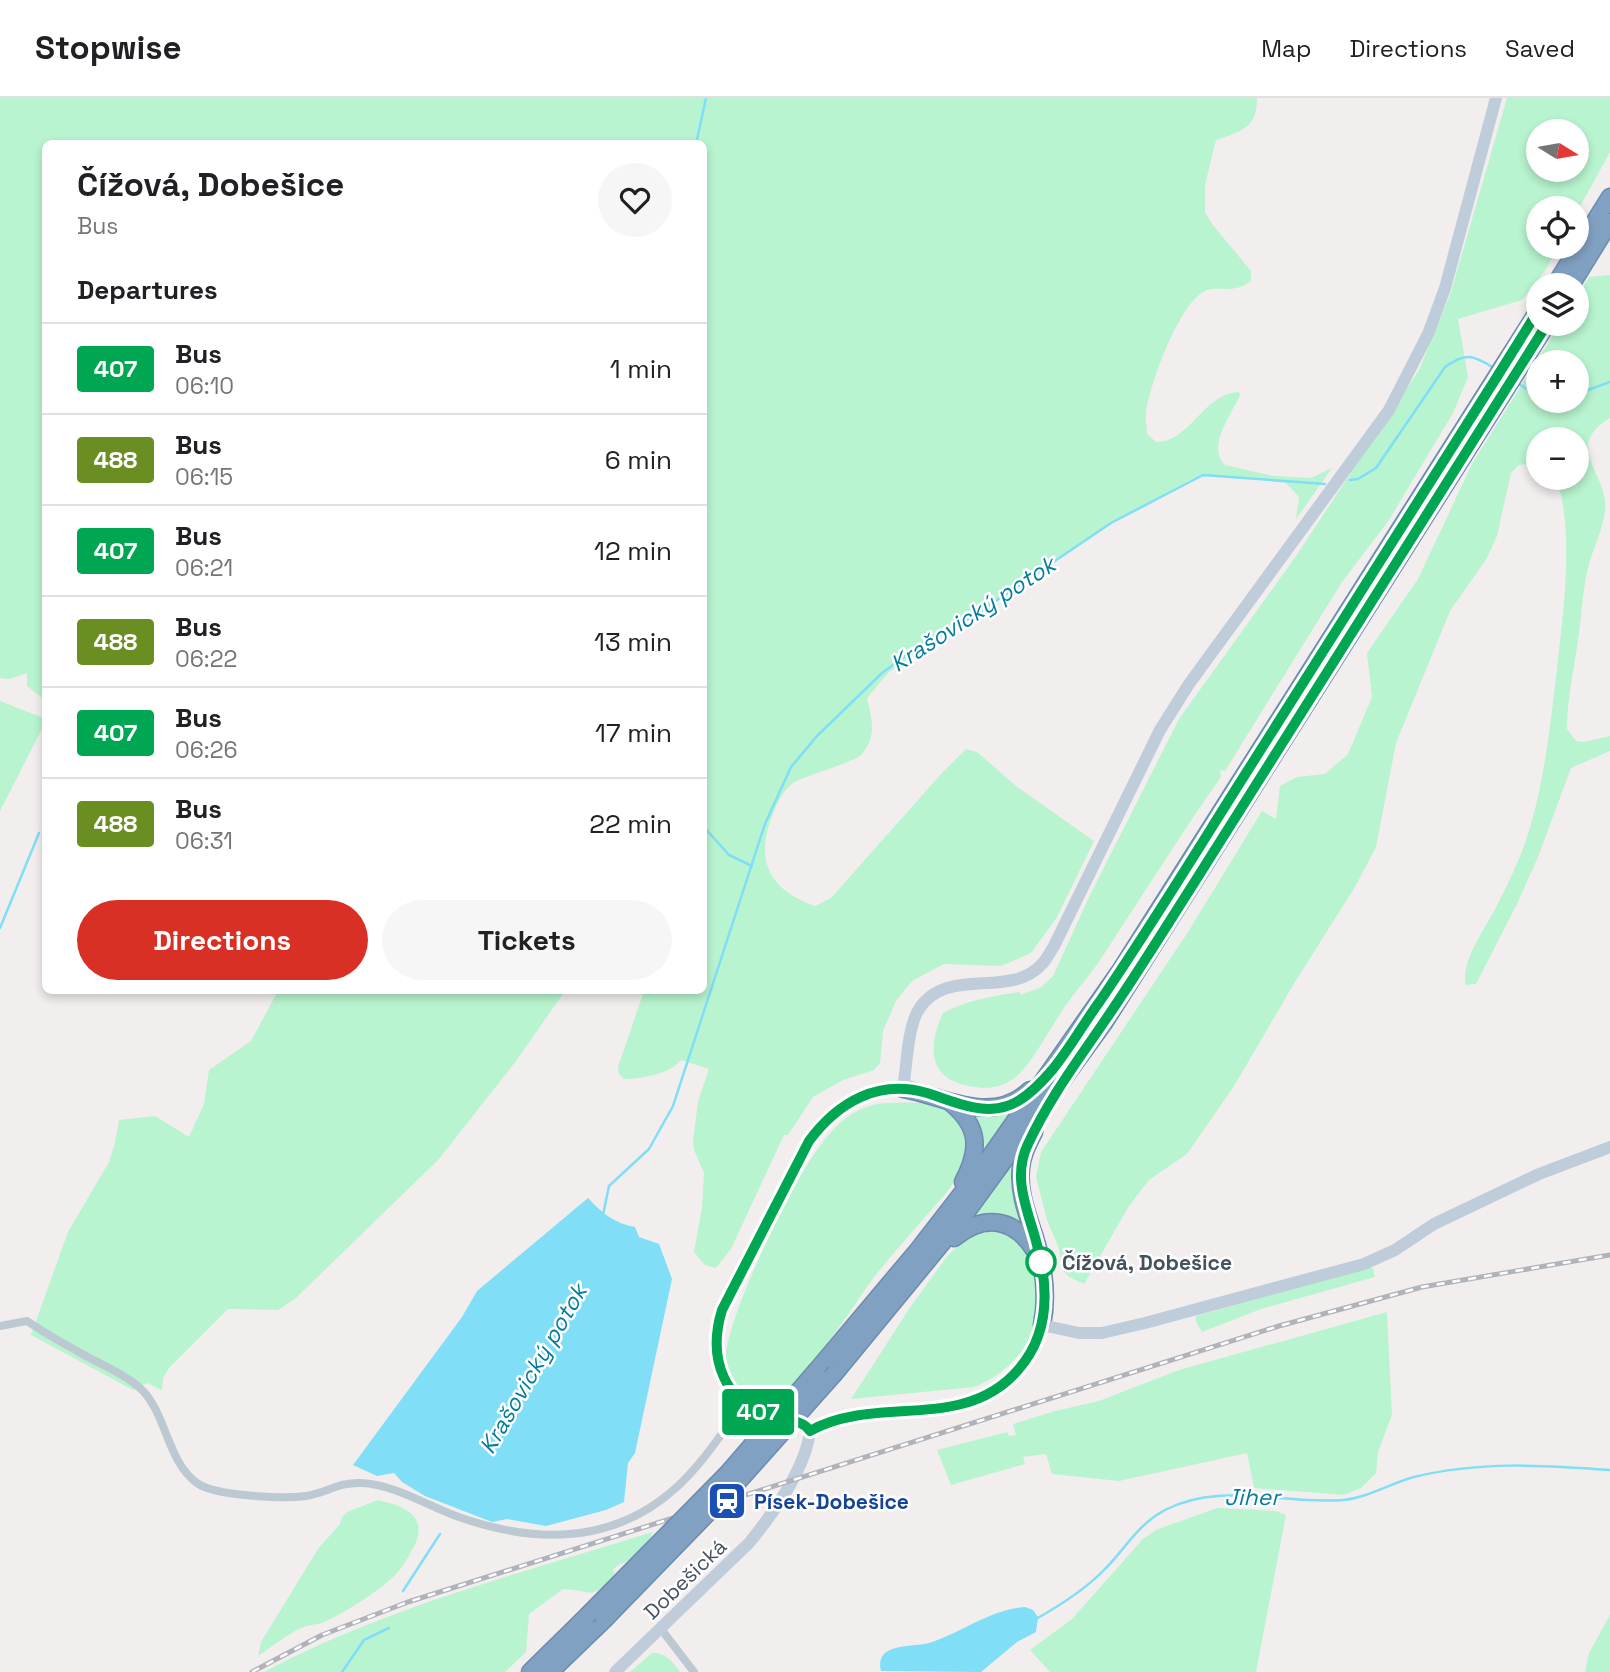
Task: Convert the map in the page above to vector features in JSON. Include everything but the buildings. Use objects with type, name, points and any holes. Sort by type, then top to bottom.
[{"type":"highway","points":[[1562,273],[1610,197]]},
{"type":"highway","points":[[1578,273],[1610,222]]},
{"type":"highway","points":[[1513,365],[1526,336]]},
{"type":"highway","points":[[530,1672],[728,1473],[945,1215],[1053,1069],[1120,971],[1513,365],[1536,336]]},
{"type":"highway","points":[[551,1672],[737,1483],[835,1373],[960,1221],[1104,1023],[1194,883],[1502,382]]},
{"type":"highway","points":[[904,1089],[926,1093],[949,1102],[986,1108],[1006,1107],[1021,1100],[1053,1069]]},
{"type":"highway","points":[[1042,1325],[1046,1295],[1041,1262],[1023,1200],[1021,1166],[1026,1147],[1058,1087]]},
{"type":"highway","points":[[945,1215],[971,1166],[975,1146],[967,1119],[949,1102]]},
{"type":"highway","points":[[931,1257],[967,1228],[992,1222],[1010,1226],[1018,1231],[1033,1247],[1041,1262]]},
{"type":"street","points":[[1496,98],[1445,288],[1428,334],[1389,410],[1189,684],[1160,730],[1069,916],[1042,965],[1027,976],[1017,979],[945,988],[928,998],[913,1025],[904,1089],[861,1096],[824,1121],[809,1141],[727,1301],[717,1328],[716,1347],[723,1377],[744,1403],[774,1418],[802,1423],[810,1431],[838,1418],[929,1410],[976,1400],[996,1390],[1020,1369],[1035,1345],[1042,1325],[1079,1333],[1102,1333],[1145,1324],[1364,1264],[1395,1250],[1434,1224],[1539,1174],[1610,1147]]},
{"type":"street","points":[[0,1326],[27,1321],[56,1340],[131,1380],[155,1407],[183,1470],[197,1483],[210,1490],[303,1496],[345,1482],[365,1483],[385,1488],[455,1516],[526,1535],[551,1536],[586,1531],[617,1525],[640,1515],[687,1477],[744,1403]]},
{"type":"street","name":"Dobešická","points":[[615,1672],[749,1543],[764,1525],[802,1459],[810,1431]]},
{"type":"street","points":[[661,1629],[694,1672]]},
{"type":"green space","points":[[0,98],[1257,98],[1251,123],[1240,131],[1216,140],[1205,185],[1205,212],[1251,271],[1251,281],[1236,288],[1212,289],[1200,294],[1182,316],[1153,384],[1146,412],[1147,434],[1156,442],[1168,440],[1179,434],[1216,400],[1239,392],[1219,440],[1220,458],[1225,465],[1273,476],[1311,478],[1332,468],[1296,519],[1299,497],[1286,483],[1218,475],[1194,478],[1120,518],[889,672],[867,698],[872,720],[871,733],[862,754],[851,761],[799,780],[786,789],[776,806],[767,831],[766,859],[776,882],[799,899],[815,906],[831,898],[966,749],[977,752],[1016,786],[1094,841],[1057,917],[1031,953],[1001,966],[944,964],[912,981],[896,1001],[883,1031],[880,1063],[874,1070],[843,1080],[813,1097],[788,1135],[784,1135],[731,1249],[716,1268],[705,1265],[694,1252],[702,1207],[704,1173],[693,1142],[698,1101],[709,1069],[681,1060],[663,1072],[624,1079],[619,1074],[618,1067],[643,994],[707,994],[707,140],[42,140],[42,698],[27,686],[27,673],[10,679],[0,678]]},
{"type":"green space","points":[[1507,98],[1610,98],[1610,152],[1586,196],[1526,196],[1526,259],[1552,259],[1545,271],[1526,273],[1526,295],[1522,300],[1458,319],[1468,377],[1453,413],[1389,520],[1342,582],[1225,771],[1220,770],[1221,777],[1100,961],[1018,1075],[1001,1085],[983,1088],[955,1082],[945,1076],[938,1068],[934,1048],[943,1013],[981,999],[1020,992],[1020,995],[1040,988],[1053,976],[1090,895],[1179,719],[1296,556],[1419,370],[1451,292]]},
{"type":"green space","points":[[1610,275],[1610,418],[1596,429],[1589,440],[1589,427],[1526,427],[1526,464],[1519,465],[1511,473],[1497,536],[1487,558],[1450,611],[1396,743],[1376,847],[1355,887],[1234,1086],[1187,1154],[1149,1180],[1129,1206],[1084,1284],[1069,1277],[1063,1270],[1036,1177],[1041,1152],[1188,932],[1262,811],[1276,819],[1280,786],[1297,777],[1325,774],[1348,754],[1372,697],[1367,653],[1418,579],[1472,464],[1526,378],[1526,413],[1589,413],[1589,350],[1544,350],[1552,336],[1589,336],[1589,277]]},
{"type":"green space","points":[[1589,454],[1605,498],[1605,512],[1585,581],[1567,729],[1576,741],[1584,742],[1610,736],[1610,751],[1571,768],[1538,857],[1517,904],[1476,984],[1466,985],[1466,967],[1507,886],[1525,843],[1542,779],[1566,572],[1559,490],[1589,490]]},
{"type":"green space","points":[[0,701],[42,717],[42,729],[0,811]]},
{"type":"green space","points":[[276,994],[563,994],[516,1061],[439,1159],[296,1298],[278,1310],[228,1309],[169,1368],[163,1378],[162,1390],[147,1383],[133,1390],[31,1335],[68,1232],[109,1162],[119,1120],[155,1116],[189,1137],[204,1104],[209,1070],[251,1041]]},
{"type":"green space","points":[[884,1103],[924,1103],[951,1112],[965,1143],[962,1168],[946,1193],[875,1276],[802,1375],[778,1400],[770,1404],[762,1402],[738,1386],[731,1378],[726,1363],[733,1323],[756,1265],[805,1168],[831,1132],[856,1112]]},
{"type":"green space","points":[[1018,1105],[977,1161],[962,1107]]},
{"type":"green space","points":[[1017,1156],[1030,1234],[967,1223]]},
{"type":"green space","points":[[995,1230],[1011,1236],[1023,1247],[1032,1261],[1036,1279],[1036,1316],[1024,1348],[1014,1361],[974,1387],[851,1399],[909,1309],[948,1255],[969,1236]]},
{"type":"green space","points":[[1373,1268],[1375,1277],[1261,1309],[1202,1332],[1196,1322],[1196,1316]]},
{"type":"green space","points":[[1387,1312],[1392,1415],[1378,1452],[1376,1473],[1361,1488],[1344,1495],[1254,1488],[1247,1453],[1119,1481],[1052,1474],[1046,1454],[1023,1457],[1025,1464],[951,1485],[937,1450],[1007,1432],[1009,1436],[1016,1435],[1013,1424],[1099,1401],[1179,1370]]},
{"type":"green space","points":[[378,1500],[399,1506],[414,1516],[418,1523],[417,1541],[400,1569],[385,1584],[351,1608],[324,1622],[306,1626],[286,1636],[258,1656],[261,1642],[318,1549],[340,1524],[342,1517],[347,1512]]},
{"type":"green space","points":[[1217,1508],[1275,1511],[1286,1515],[1256,1672],[1050,1672],[1030,1650],[1072,1619],[1143,1539],[1156,1530]]},
{"type":"green space","points":[[653,1532],[639,1552],[613,1570],[615,1575],[601,1588],[592,1592],[563,1589],[529,1614],[526,1652],[505,1672],[264,1672],[358,1628],[406,1610]]},
{"type":"green space","points":[[1610,1615],[1610,1672],[1585,1672],[1589,1653]]},
{"type":"green space","points":[[652,1653],[668,1658],[680,1672],[630,1672]]},
{"type":"water","points":[[588,1198],[609,1217],[635,1227],[639,1237],[659,1244],[672,1279],[635,1453],[628,1463],[624,1502],[606,1510],[546,1526],[507,1519],[492,1522],[425,1496],[402,1482],[394,1473],[377,1476],[353,1465],[462,1317],[477,1291]]},
{"type":"water","points":[[1025,1607],[1033,1610],[1038,1617],[1036,1632],[1017,1642],[981,1672],[881,1671],[881,1658],[890,1650],[929,1643],[1000,1612]]},
{"type":"waterway","points":[[697,140],[706,98]]},
{"type":"waterway","name":"Krašovický potok","points":[[1350,480],[1358,479],[1376,468],[1445,367],[1459,359],[1470,357],[1494,368]]},
{"type":"waterway","name":"Krašovický potok","points":[[1589,390],[1610,382]]},
{"type":"waterway","name":"Krašovický potok","points":[[1517,383],[1526,389]]},
{"type":"waterway","name":"Krašovický potok","points":[[603,1215],[609,1186],[649,1149],[673,1106],[765,824],[791,767],[817,736],[882,673],[920,645],[972,617],[1111,523],[1203,475],[1325,484]]},
{"type":"waterway","points":[[707,830],[729,855],[752,866]]},
{"type":"waterway","points":[[0,928],[39,833]]},
{"type":"waterway","name":"Jiher","points":[[1036,1619],[1089,1583],[1155,1516],[1186,1501],[1230,1495],[1343,1500],[1414,1477],[1487,1466],[1610,1470]]},
{"type":"waterway","name":"Krašovický potok","points":[[403,1591],[440,1534]]},
{"type":"waterway","name":"Krašovický potok","points":[[342,1672],[364,1640],[389,1628]]},
{"type":"railway","points":[[252,1672],[322,1635],[408,1602],[1279,1326],[1422,1287],[1610,1255]]},
{"type":"bus line","name":"407","points":[[1526,330],[1189,864],[1053,1069],[1021,1100],[1006,1107],[976,1107],[904,1089],[861,1096],[824,1121],[809,1141],[722,1310],[717,1328],[716,1347],[723,1377],[744,1403],[761,1414],[802,1423],[810,1431],[838,1418],[965,1404],[996,1390],[1026,1361],[1042,1325],[1046,1295],[1036,1241],[1021,1190],[1021,1166],[1026,1147],[1058,1087],[1104,1023],[1194,883],[1539,336]]},
{"type":"place","name":"Čížová, Dobešice","points":[[1041,1262]]},
{"type":"place","name":"Písek-Dobešice","points":[[727,1501]]}]
